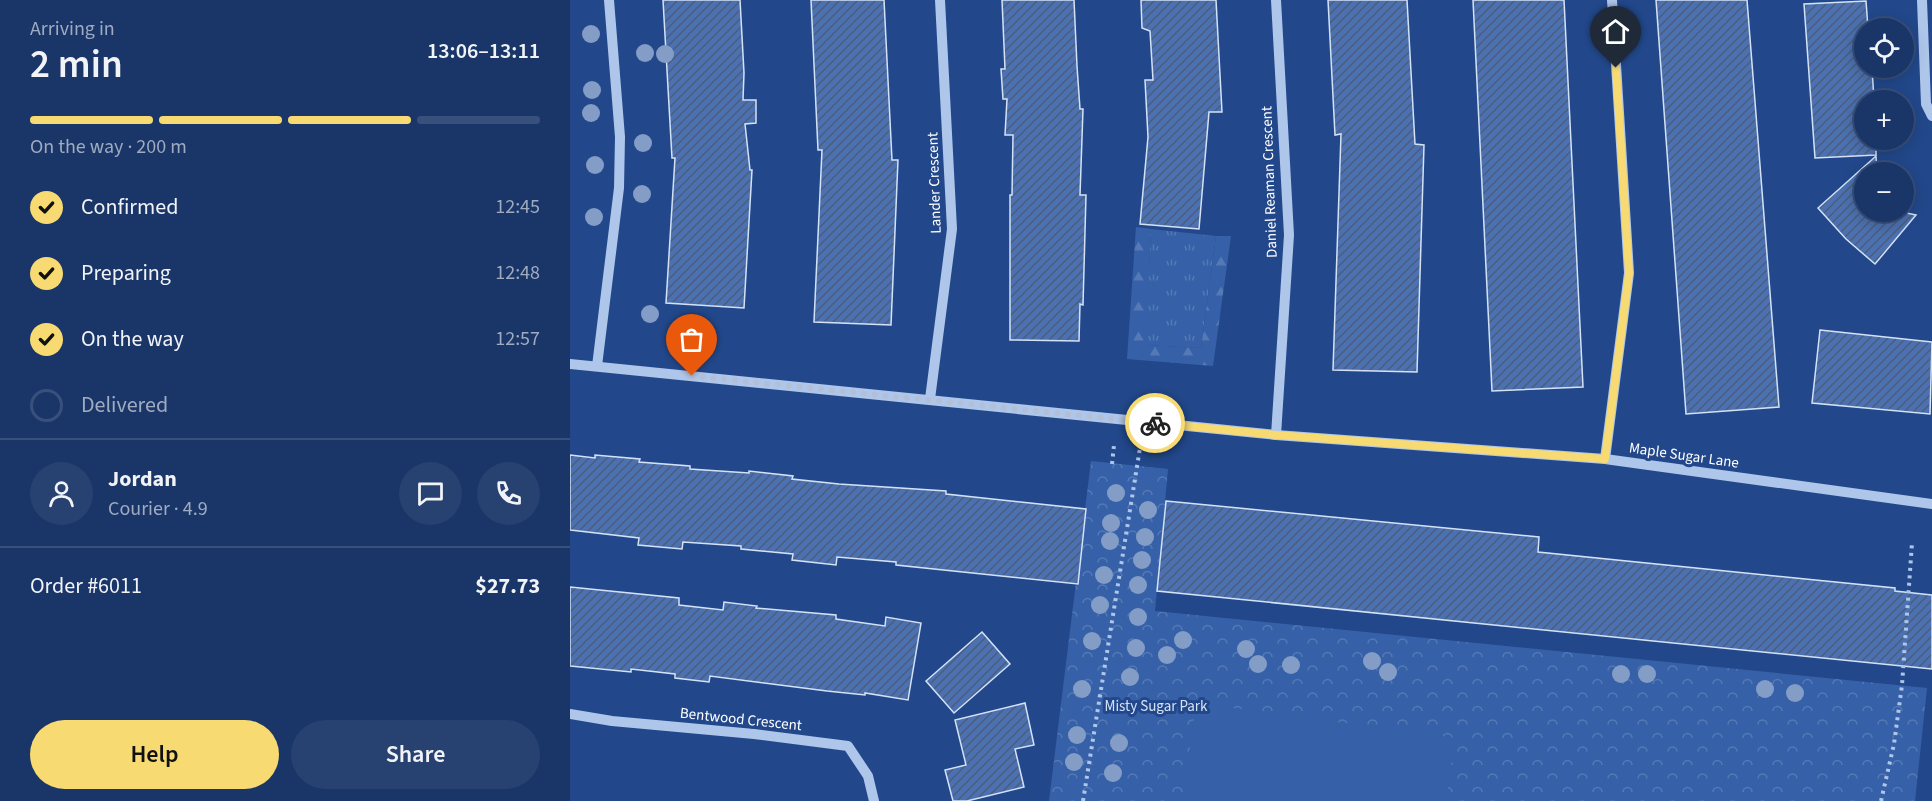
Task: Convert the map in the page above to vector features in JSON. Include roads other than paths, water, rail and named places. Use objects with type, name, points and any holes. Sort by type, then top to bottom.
[{"type":"street","points":[[597,366],[619,188],[620,137],[609,0]]},
{"type":"street","name":"Lander Crescent","points":[[930,399],[952,229],[940,0]]},
{"type":"street","name":"Daniel Reaman Crescent","points":[[1276,0],[1288,232],[1276,435]]},
{"type":"street","points":[[1605,459],[1629,273],[1612,0]]},
{"type":"street","points":[[1922,0],[1926,104],[1932,116]]},
{"type":"street","name":"Maple Sugar Lane","points":[[570,364],[1276,435],[1605,459],[1932,504]]},
{"type":"street","name":"Bentwood Crescent","points":[[570,714],[612,721],[754,734],[848,746],[868,776],[874,801]]},
{"type":"park label","name":"Misty Sugar Park","points":[[1156,706]]}]
